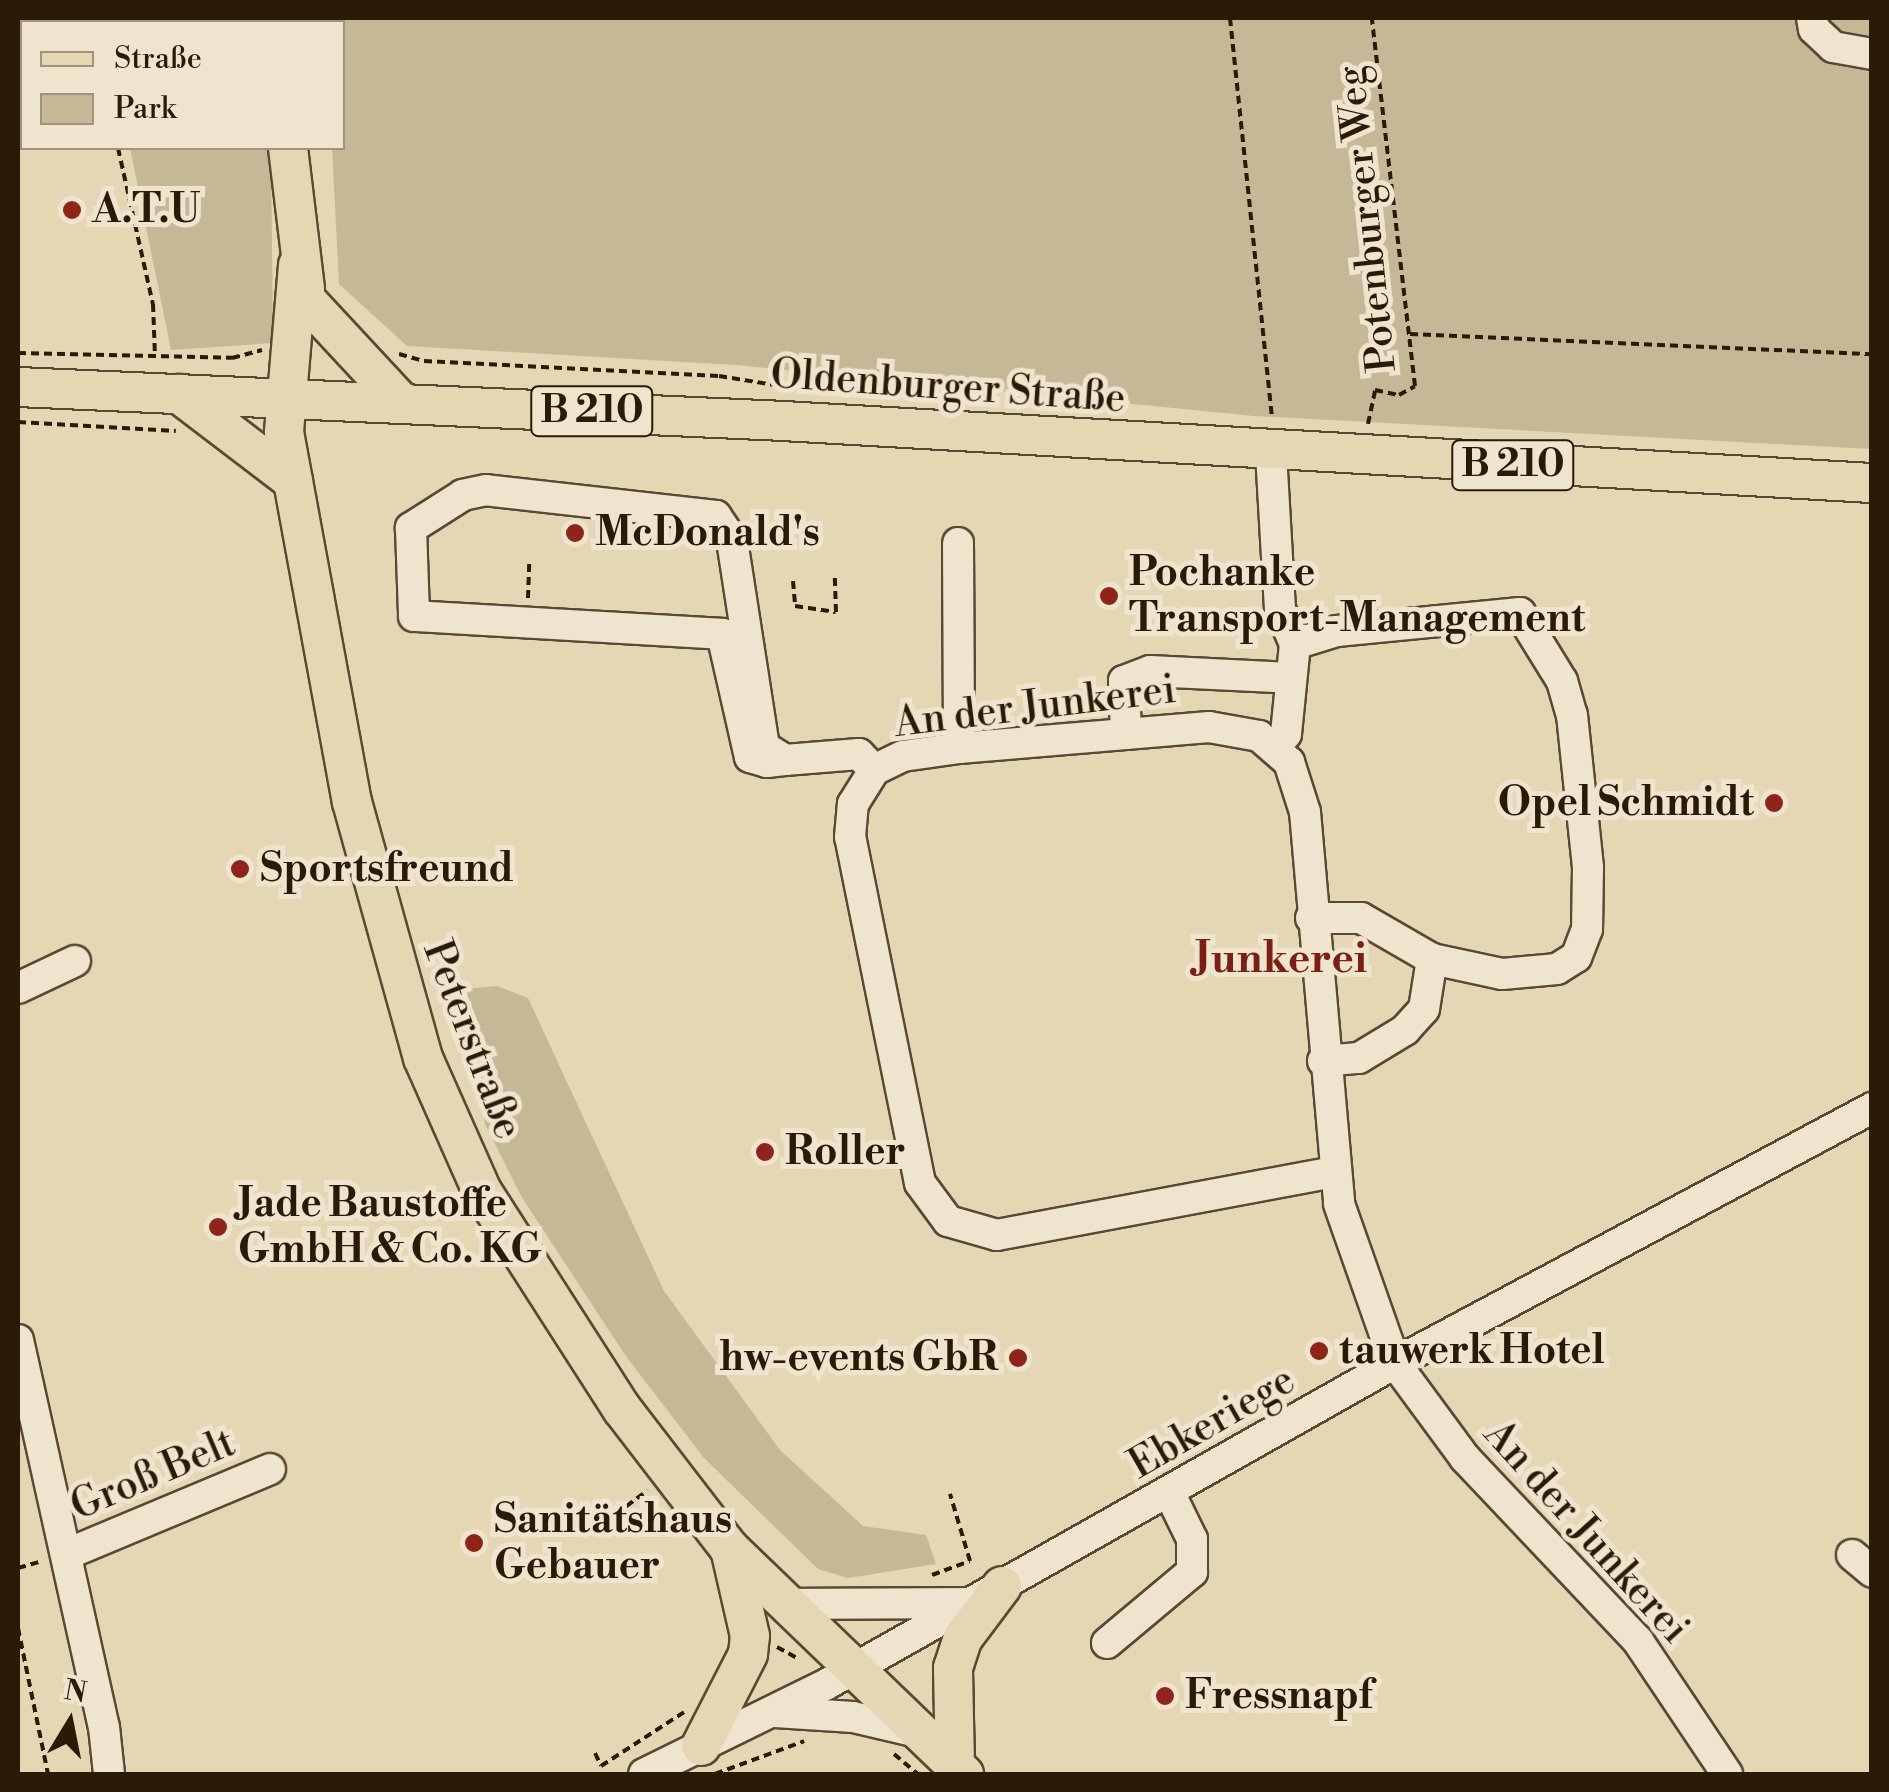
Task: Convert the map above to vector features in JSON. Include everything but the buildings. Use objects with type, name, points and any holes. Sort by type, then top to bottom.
[{"type":"main road","points":[[288,150],[298,265],[297,398]]},
{"type":"main road","points":[[297,398],[309,303],[298,265]]},
{"type":"main road","points":[[309,303],[401,402]]},
{"type":"main road","name":"Oldenburger Straße","points":[[18,388],[1272,440],[1872,484]]},
{"type":"main road","points":[[178,394],[293,481]]},
{"type":"main road","name":"Peterstraße","points":[[297,398],[293,481],[305,526],[352,802],[423,1058],[482,1191],[546,1298],[730,1549],[786,1604],[840,1677],[920,1733],[959,1770]]},
{"type":"main road","name":"Peterstraße","points":[[297,398],[305,526]]},
{"type":"main road","points":[[708,1760],[742,1672],[750,1636],[730,1549]]},
{"type":"main road","points":[[959,1770],[953,1668],[962,1638],[988,1595]]},
{"type":"street","points":[[1812,18],[1814,29],[1833,47],[1872,54]]},
{"type":"street","points":[[1272,440],[1280,609],[1295,644],[1286,734],[1275,747]]},
{"type":"street","points":[[785,760],[764,747],[736,595],[732,540],[706,510],[486,490],[418,518],[407,554],[414,616],[722,634],[744,748],[758,760],[785,760],[858,754],[874,770]]},
{"type":"street","points":[[958,543],[960,748]]},
{"type":"street","points":[[1295,644],[1336,631],[1520,613],[1562,681],[1572,715],[1588,868],[1587,929],[1576,957],[1556,968],[1502,974],[1432,958],[1361,918],[1311,918]]},
{"type":"street","points":[[1126,734],[1124,681],[1150,671],[1291,678]]},
{"type":"street","name":"An der Junkerei","points":[[1334,1172],[997,1236],[948,1220],[920,1183],[850,836],[853,804],[874,770],[902,756],[1126,734],[1238,728],[1275,747],[1297,778],[1305,812],[1334,1172],[1347,1237],[1395,1363],[1466,1458],[1638,1641],[1726,1774]]},
{"type":"street","points":[[1323,1061],[1359,1058],[1405,1030],[1424,1009],[1432,958]]},
{"type":"street","points":[[18,988],[75,961]]},
{"type":"street","name":"Ebkeriege","points":[[644,1774],[708,1760],[772,1712],[1170,1494],[1395,1363],[1872,1108]]},
{"type":"street","name":"Groß Belt","points":[[18,1340],[67,1554],[109,1774]]},
{"type":"street","name":"Groß Belt","points":[[67,1554],[270,1469]]},
{"type":"street","points":[[1108,1643],[1192,1572],[1192,1539],[1170,1494]]},
{"type":"street","points":[[786,1604],[988,1595]]},
{"type":"street","points":[[772,1712],[853,1717],[920,1733]]},
{"type":"path","points":[[1230,18],[1272,440]]},
{"type":"path","name":"Potenburger Weg","points":[[1367,433],[1375,390],[1399,395],[1415,386],[1372,18]]},
{"type":"path","points":[[18,352],[154,356],[153,304],[118,150]]},
{"type":"path","points":[[1410,334],[1872,354]]},
{"type":"path","points":[[526,623],[530,560]]},
{"type":"path","points":[[793,581],[795,606],[836,612],[834,577]]},
{"type":"path","points":[[641,1474],[660,1503]]},
{"type":"path","points":[[541,1522],[572,1508],[616,1514],[651,1488]]},
{"type":"path","points":[[18,1628],[48,1774]]},
{"type":"path","points":[[750,1636],[840,1677]]},
{"type":"path","points":[[594,1753],[601,1766],[692,1704]]},
{"type":"path","points":[[708,1760],[806,1740]]},
{"type":"green space","points":[[103,18],[262,18],[262,20]]},
{"type":"green space","points":[[325,18],[1871,18],[1871,449],[1254,416],[735,365],[407,346],[339,284],[332,150],[345,150],[345,20]]},
{"type":"green space","points":[[130,150],[271,150],[273,343],[171,350]]},
{"type":"green space","points":[[497,986],[528,998],[664,1291],[780,1450],[863,1526],[926,1535],[936,1564],[848,1578],[818,1569],[704,1458],[625,1355],[521,1196],[485,1124],[449,990]]},
{"type":"place","name":"A.T.U","points":[[72,210]]},
{"type":"place","name":"McDonald's","points":[[575,533]]},
{"type":"place","name":"Pochanke Transport-Management","points":[[1109,596]]},
{"type":"place","name":"Opel Schmidt","points":[[1774,803]]},
{"type":"place","name":"Sportsfreund","points":[[240,869]]},
{"type":"place","name":"Roller","points":[[765,1152]]},
{"type":"place","name":"Jade Baustoffe GmbH & Co. KG","points":[[218,1227]]},
{"type":"place","name":"tauwerk Hotel","points":[[1319,1351]]},
{"type":"place","name":"hw-events GbR","points":[[1018,1358]]},
{"type":"place","name":"Sanitätshaus Gebauer","points":[[474,1543]]},
{"type":"place","name":"Fressnapf","points":[[1165,1696]]},
{"type":"district","name":"Junkerei","points":[[1281,960]]}]
